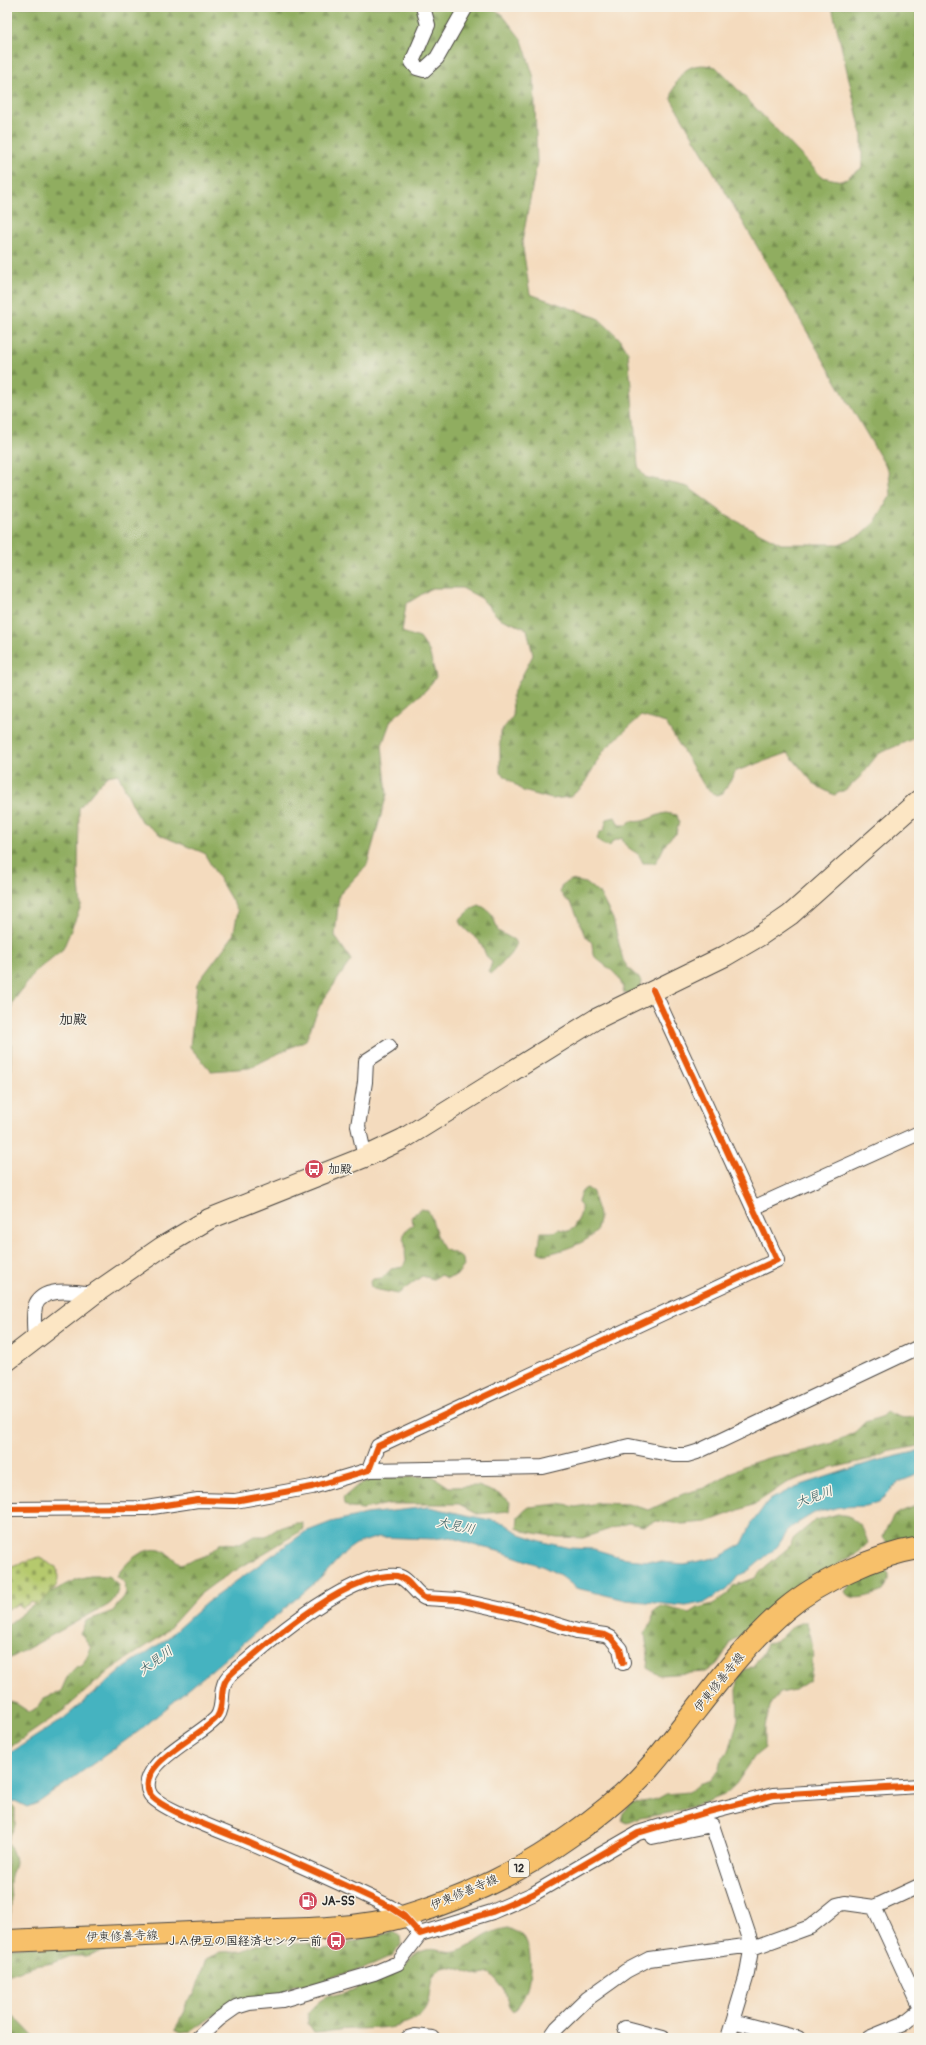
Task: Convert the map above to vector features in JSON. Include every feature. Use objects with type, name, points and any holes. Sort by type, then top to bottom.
[{"type":"main road","name":"伊東修善寺線","points":[[7,1941],[343,1927],[404,1916],[464,1894],[510,1873],[570,1837],[606,1808],[647,1770],[743,1652],[787,1608],[817,1588],[859,1566],[905,1550],[919,1548]]},
{"type":"street","points":[[423,7],[428,25],[418,43],[412,62],[417,68],[424,70],[437,58],[466,7]]},
{"type":"street","points":[[8,1361],[94,1294],[162,1247],[209,1219],[365,1157],[403,1139],[567,1035],[653,990],[725,956],[761,935],[790,915],[919,800]]},
{"type":"street","points":[[369,1470],[378,1446],[777,1260],[653,990]]},
{"type":"street","points":[[365,1157],[358,1126],[365,1082],[366,1061],[389,1046]]},
{"type":"street","points":[[753,1208],[919,1133]]},
{"type":"street","points":[[35,1339],[35,1308],[42,1297],[56,1292],[94,1294]]},
{"type":"street","points":[[7,1509],[146,1508],[198,1500],[236,1501],[312,1487],[369,1470],[542,1467],[630,1446],[673,1455],[687,1455],[697,1452],[919,1348]]},
{"type":"street","points":[[420,1934],[404,1916],[365,1894],[248,1842],[208,1827],[158,1801],[151,1795],[148,1786],[150,1774],[160,1760],[216,1718],[223,1705],[222,1691],[226,1680],[236,1670],[270,1640],[316,1608],[366,1580],[397,1576],[405,1580],[420,1596],[425,1598],[459,1600],[521,1614],[577,1631],[605,1634],[611,1638],[620,1649],[622,1663]]},
{"type":"street","points":[[198,2038],[219,2019],[236,2007],[249,2003],[282,2000],[374,1973],[398,1963],[420,1934],[492,1912],[533,1894],[638,1833],[773,1795],[919,1786]]},
{"type":"street","points":[[638,1833],[642,1840],[712,1825],[752,1946],[746,1978],[728,2038]]},
{"type":"street","points":[[550,2038],[557,2028],[587,2000],[626,1971],[649,1959],[752,1946],[810,1927],[837,1905],[845,1903],[874,1907],[919,1886]]},
{"type":"street","points":[[874,1907],[919,2004]]},
{"type":"street","points":[[869,2038],[903,2024],[919,2011]]},
{"type":"street","points":[[733,2021],[798,2038]]},
{"type":"street","points":[[625,2028],[663,2038]]},
{"type":"street","points":[[408,2038],[415,2036],[433,2038]]},
{"type":"green space","points":[[7,7],[486,7],[501,13],[522,40],[534,78],[537,162],[522,242],[530,294],[598,318],[619,338],[628,352],[638,466],[645,477],[688,487],[727,516],[781,544],[839,544],[862,534],[875,522],[891,495],[889,472],[671,99],[680,76],[685,71],[698,65],[716,67],[822,177],[842,181],[862,168],[862,135],[832,7],[919,7],[919,736],[878,754],[859,778],[845,790],[834,795],[815,785],[788,753],[736,771],[723,793],[716,795],[705,787],[666,723],[641,716],[604,750],[582,787],[570,797],[552,799],[523,791],[500,772],[500,733],[513,716],[512,695],[533,655],[527,629],[499,618],[481,598],[462,588],[432,588],[406,604],[402,632],[420,638],[429,651],[436,677],[426,690],[391,720],[382,745],[387,794],[367,865],[339,895],[335,936],[351,960],[320,1005],[306,1040],[249,1068],[211,1071],[190,1047],[197,984],[233,936],[238,911],[204,853],[162,836],[140,820],[118,774],[107,776],[79,808],[78,873],[81,906],[63,949],[36,971],[12,1003],[10,1084],[7,1096]]},
{"type":"green space","points":[[666,813],[677,815],[679,822],[676,834],[666,843],[655,863],[643,863],[638,854],[626,846],[622,838],[613,841],[610,846],[604,845],[597,839],[600,832],[604,830],[607,819],[615,817],[619,825],[626,825],[631,821],[636,822],[645,820]]},
{"type":"green space","points":[[570,880],[586,883],[600,894],[613,919],[623,960],[628,968],[642,981],[641,988],[633,995],[624,993],[620,980],[613,971],[593,955],[592,943],[584,934],[571,903],[564,898],[560,891],[562,885]]},
{"type":"green space","points":[[479,905],[490,912],[498,931],[514,940],[516,945],[509,956],[491,974],[489,971],[492,962],[487,958],[479,941],[465,929],[460,920],[471,909]]},
{"type":"green space","points":[[587,1188],[593,1192],[599,1216],[596,1231],[593,1235],[581,1243],[566,1249],[545,1254],[538,1252],[541,1232],[555,1232],[559,1229],[569,1231],[575,1227],[575,1223],[579,1218],[581,1210],[581,1206],[578,1203],[579,1198],[582,1192]]},
{"type":"green space","points":[[421,1209],[428,1210],[443,1249],[454,1253],[463,1259],[464,1266],[456,1276],[447,1278],[440,1275],[433,1279],[422,1276],[398,1294],[374,1289],[371,1287],[370,1282],[373,1279],[382,1278],[391,1269],[403,1267],[406,1260],[405,1244],[403,1239],[405,1231],[413,1225],[412,1216]]},
{"type":"green space","points":[[886,1412],[904,1418],[919,1416],[919,1446],[886,1452],[871,1459],[824,1470],[786,1483],[755,1504],[707,1522],[683,1524],[657,1521],[643,1526],[628,1523],[583,1538],[557,1537],[524,1531],[517,1528],[518,1516],[529,1507],[558,1504],[576,1507],[599,1503],[627,1504],[649,1510],[683,1494],[704,1488],[743,1466],[771,1457],[804,1451],[833,1443],[855,1432],[865,1422],[881,1417]]},
{"type":"green space","points":[[431,1475],[449,1487],[478,1486],[502,1495],[510,1502],[509,1511],[477,1514],[459,1504],[388,1504],[363,1509],[350,1508],[344,1504],[343,1498],[358,1485],[379,1477],[401,1478]]},
{"type":"green space","points":[[919,1505],[919,1536],[892,1545],[887,1543],[883,1537],[889,1523],[893,1518],[900,1512]]},
{"type":"green space","points":[[838,1514],[854,1520],[863,1531],[868,1543],[856,1555],[844,1560],[747,1633],[733,1640],[717,1664],[706,1672],[659,1675],[647,1668],[648,1656],[645,1634],[652,1622],[653,1612],[661,1606],[690,1613],[698,1608],[713,1604],[728,1594],[733,1586],[755,1578],[765,1567],[788,1548],[794,1538],[816,1520]]},
{"type":"green space","points":[[295,1523],[302,1523],[304,1529],[218,1581],[199,1595],[163,1635],[110,1670],[64,1710],[7,1748],[7,1701],[17,1704],[29,1712],[38,1707],[44,1698],[61,1691],[68,1675],[77,1666],[82,1666],[91,1648],[80,1633],[86,1621],[113,1611],[126,1594],[125,1583],[117,1576],[135,1557],[141,1553],[154,1549],[163,1551],[181,1564],[207,1555],[221,1543],[240,1544],[254,1536],[266,1536],[277,1529]]},
{"type":"green space","points":[[38,1557],[56,1567],[58,1580],[54,1589],[37,1606],[32,1602],[22,1608],[19,1604],[7,1609],[7,1569]]},
{"type":"green space","points":[[886,1570],[889,1574],[889,1580],[883,1591],[856,1598],[847,1595],[845,1591],[854,1581]]},
{"type":"green space","points":[[91,1576],[108,1576],[119,1585],[112,1602],[106,1607],[7,1660],[7,1625],[58,1588],[80,1578]]},
{"type":"green space","points":[[800,1623],[807,1623],[811,1637],[813,1658],[810,1680],[795,1690],[780,1693],[771,1703],[765,1727],[765,1748],[755,1756],[736,1784],[724,1795],[704,1803],[669,1813],[640,1818],[627,1823],[621,1821],[623,1813],[631,1804],[657,1799],[666,1794],[689,1792],[698,1784],[711,1780],[720,1768],[722,1758],[730,1749],[738,1719],[737,1689],[739,1673],[753,1666],[767,1644],[780,1639],[793,1626]]},
{"type":"green space","points":[[9,1804],[15,1808],[15,1825],[8,1841],[15,1862],[10,1880],[11,1914],[9,1924],[7,1925],[7,1805]]},
{"type":"green space","points":[[508,1928],[519,1933],[524,1938],[530,1955],[527,1988],[519,2006],[513,2012],[509,2007],[504,1989],[490,1973],[478,1975],[451,1967],[446,1967],[436,1972],[433,1977],[427,2005],[424,2010],[417,2017],[407,2022],[384,2028],[338,2030],[314,2033],[308,2024],[308,2013],[319,2001],[330,1996],[355,1989],[368,1981],[397,1970],[422,1951],[431,1949],[450,1953],[459,1951],[493,1932]]},
{"type":"green space","points":[[394,1932],[400,1936],[401,1943],[393,1955],[355,1972],[338,1975],[315,1985],[302,1986],[296,1984],[281,1993],[214,2015],[191,2031],[181,2032],[175,2029],[185,2011],[186,2003],[195,1993],[206,1959],[220,1952],[242,1951],[256,1945],[275,1943],[310,1944],[320,1950],[347,1944],[369,1936]]},
{"type":"green space","points":[[81,1946],[104,1948],[105,1951],[85,1956],[71,1956],[53,1963],[35,1966],[7,1975],[7,1948]]},
{"type":"green space","points":[[7,2009],[35,2038],[7,2038]]},
{"type":"water","name":"大見川","points":[[919,1451],[919,1474],[899,1482],[879,1502],[866,1506],[841,1507],[814,1513],[790,1528],[777,1547],[752,1568],[737,1578],[727,1589],[706,1602],[686,1606],[626,1600],[576,1588],[560,1575],[544,1567],[502,1552],[473,1545],[451,1537],[433,1539],[378,1537],[356,1544],[346,1551],[322,1577],[139,1731],[38,1803],[27,1807],[15,1801],[7,1804],[7,1755],[63,1719],[126,1666],[164,1641],[206,1603],[305,1532],[331,1522],[366,1514],[429,1507],[504,1523],[520,1534],[547,1543],[570,1548],[594,1549],[627,1559],[684,1564],[719,1557],[742,1544],[752,1523],[768,1501],[795,1487],[872,1462]]},
{"type":"cycle path","points":[[7,1509],[146,1508],[198,1500],[235,1501],[312,1487],[369,1470],[378,1446],[777,1260],[653,990]]},
{"type":"cycle path","points":[[623,1663],[620,1649],[611,1638],[605,1635],[577,1631],[521,1614],[459,1600],[425,1598],[405,1580],[397,1576],[385,1576],[372,1579],[350,1588],[319,1605],[274,1638],[231,1674],[224,1684],[221,1708],[217,1717],[209,1725],[160,1761],[152,1772],[148,1783],[150,1794],[166,1807],[180,1814],[303,1866],[390,1907],[404,1916],[420,1934],[492,1912],[533,1894],[638,1833],[708,1812],[773,1795],[919,1786]]},
{"type":"place","name":"加殿","points":[[314,1169]]},
{"type":"place","name":"JA-SS","points":[[308,1901]]},
{"type":"place","name":"ＪＡ伊豆の国経済センター前","points":[[336,1941]]},
{"type":"district","name":"加殿","points":[[73,1019]]}]
